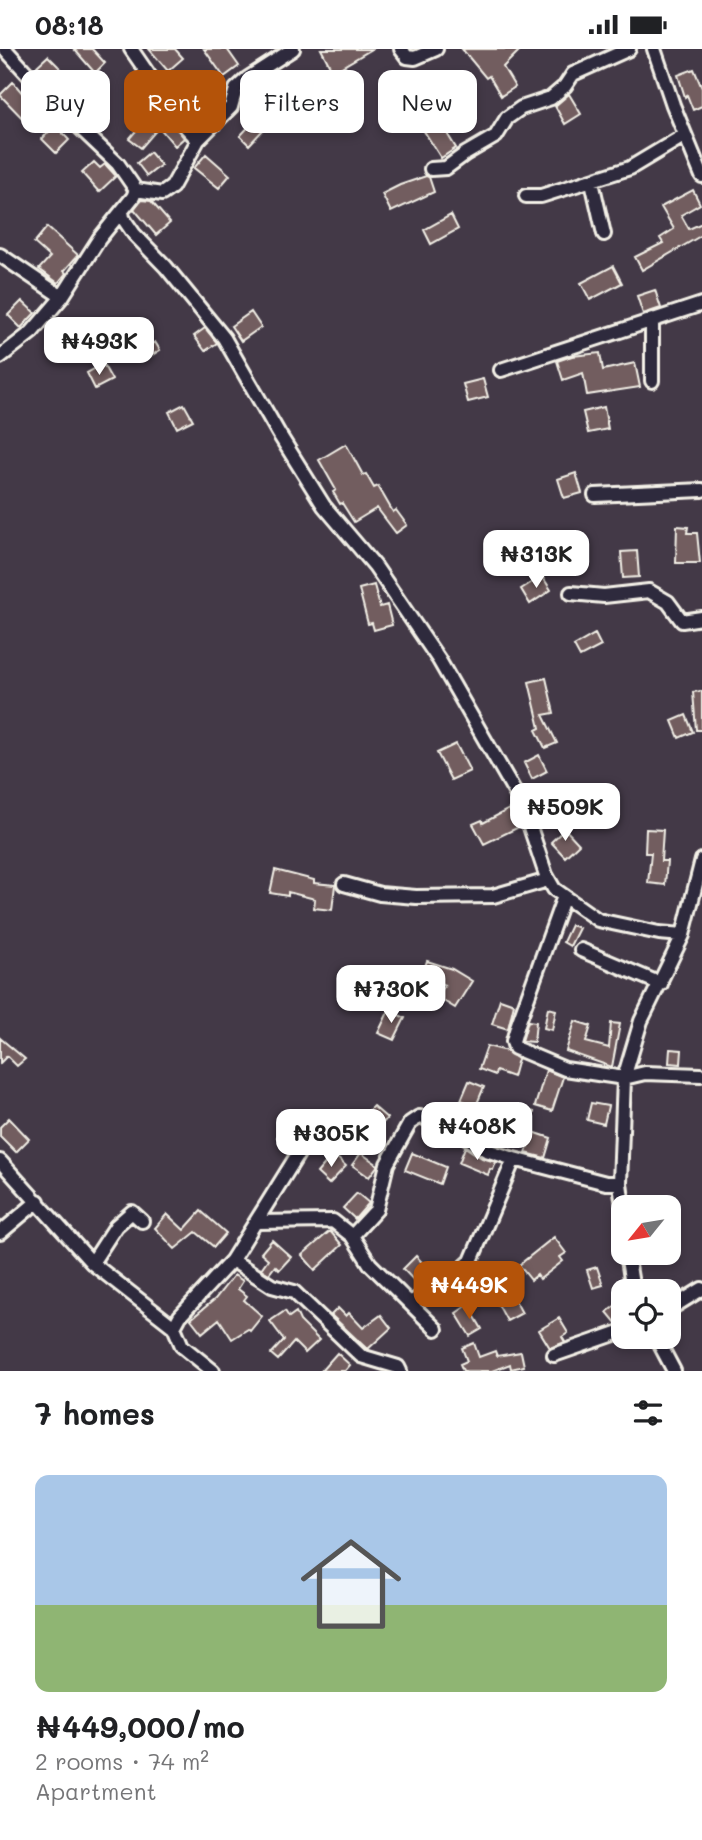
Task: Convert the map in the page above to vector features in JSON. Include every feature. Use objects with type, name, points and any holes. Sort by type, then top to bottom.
[{"type":"street","points":[[5,49],[56,105],[118,164],[136,190],[162,194],[172,187],[198,140],[231,107],[236,89],[248,78],[293,49]]},
{"type":"street","points":[[131,49],[182,123],[198,140]]},
{"type":"street","points":[[401,49],[407,57],[415,58],[436,49]]},
{"type":"street","points":[[431,169],[446,168],[496,136],[507,118],[520,108],[551,98],[565,86],[573,74],[629,49]]},
{"type":"street","points":[[654,49],[702,176]]},
{"type":"street","points":[[526,196],[541,196],[630,168],[685,135]]},
{"type":"street","points":[[592,182],[604,234]]},
{"type":"street","points":[[0,357],[33,332],[62,297],[99,239],[136,190]]},
{"type":"street","points":[[122,211],[134,234],[166,267],[224,338],[324,506],[375,566],[439,660],[523,806],[548,880],[554,889],[598,920],[659,933],[683,935]]},
{"type":"street","points":[[0,255],[62,297]]},
{"type":"street","points":[[501,370],[702,304]]},
{"type":"street","points":[[652,319],[652,381]]},
{"type":"street","points":[[596,495],[702,490]]},
{"type":"street","points":[[571,593],[604,596],[649,591],[668,602],[682,621],[702,618]]},
{"type":"street","points":[[622,1195],[620,1184],[624,1078],[641,1021],[683,935],[702,860]]},
{"type":"street","points":[[344,884],[380,894],[493,897],[548,880]]},
{"type":"street","points":[[564,896],[518,1024],[513,1045],[516,1050],[565,1069],[624,1078],[645,1073],[701,1075]]},
{"type":"street","points":[[582,950],[661,984]]},
{"type":"street","points":[[352,1236],[376,1210],[387,1164],[410,1123],[419,1117],[440,1120],[486,1150],[513,1160],[620,1184]]},
{"type":"street","points":[[174,1327],[180,1316],[232,1260],[298,1154]]},
{"type":"street","points":[[410,1303],[448,1281],[471,1261],[513,1160]]},
{"type":"street","points":[[0,1161],[92,1263],[174,1327],[182,1346],[214,1371]]},
{"type":"street","points":[[0,1233],[38,1201]]},
{"type":"street","points":[[92,1263],[116,1226],[132,1212],[142,1221]]},
{"type":"street","points":[[257,1222],[333,1221],[352,1236],[370,1264],[436,1329]]},
{"type":"street","points":[[232,1260],[272,1286],[294,1292],[362,1356],[398,1367],[400,1371]]},
{"type":"street","points":[[681,1302],[702,1289]]},
{"type":"street","points":[[554,1356],[611,1335]]},
{"type":"street","points":[[662,1349],[674,1371]]},
{"type":"building","points":[[74,49],[92,49],[105,63],[98,70],[92,70]]},
{"type":"building","points":[[149,49],[175,49],[183,58],[167,70]]},
{"type":"building","points":[[204,49],[227,49],[239,66],[226,76],[226,70],[219,70]]},
{"type":"building","points":[[321,49],[372,49],[336,70],[332,70]]},
{"type":"building","points":[[462,49],[521,49],[503,67],[515,87],[501,96],[489,76],[486,78]]},
{"type":"building","points":[[48,56],[62,70],[41,70],[37,66]]},
{"type":"building","points":[[694,69],[702,88],[702,106],[693,110],[687,95],[685,97],[678,75]]},
{"type":"building","points":[[13,82],[21,91],[21,117],[0,95]]},
{"type":"building","points":[[569,94],[581,114],[565,124],[555,106]]},
{"type":"building","points":[[48,133],[62,133],[69,140],[56,153],[42,139]]},
{"type":"building","points":[[134,133],[154,133],[141,148],[129,139]]},
{"type":"building","points":[[164,133],[180,133],[184,138],[175,146]]},
{"type":"building","points":[[243,133],[260,133],[249,145],[240,136]]},
{"type":"building","points":[[425,133],[451,133],[448,135],[456,148],[441,158]]},
{"type":"building","points":[[150,152],[161,165],[147,176],[137,163]]},
{"type":"building","points":[[206,154],[230,175],[219,188],[194,168]]},
{"type":"building","points":[[94,162],[100,168],[105,164],[116,176],[99,192],[82,173]]},
{"type":"building","points":[[429,177],[434,192],[391,212],[382,194]]},
{"type":"building","points":[[693,190],[700,204],[681,215],[689,229],[702,223],[702,235],[642,270],[635,257],[663,243],[660,238],[674,229],[661,207]]},
{"type":"building","points":[[141,200],[151,201],[170,223],[156,235],[134,209]]},
{"type":"building","points":[[451,215],[458,229],[431,244],[424,230]]},
{"type":"building","points":[[47,227],[78,255],[58,283],[39,269],[50,257],[34,243]]},
{"type":"building","points":[[613,266],[622,283],[590,300],[581,283]]},
{"type":"building","points":[[655,290],[661,308],[643,314],[637,296]]},
{"type":"building","points":[[22,301],[35,313],[21,328],[8,315]]},
{"type":"building","points":[[251,312],[261,327],[241,341],[231,326]]},
{"type":"building","points":[[205,328],[217,343],[205,351],[194,336]]},
{"type":"building","points":[[155,342],[160,350],[146,359],[141,351]]},
{"type":"building","points":[[600,353],[603,370],[635,363],[640,387],[587,395],[583,373],[563,380],[557,361],[572,356]]},
{"type":"building","points":[[103,364],[112,380],[95,389],[87,373]]},
{"type":"building","points":[[483,379],[488,397],[468,402],[463,384]]},
{"type":"building","points":[[184,404],[193,420],[177,428],[169,412]]},
{"type":"building","points":[[604,407],[608,429],[588,433],[583,412]]},
{"type":"building","points":[[346,444],[363,475],[366,474],[374,488],[378,486],[393,512],[396,510],[407,525],[396,533],[377,508],[354,522],[333,492],[336,490],[319,460]]},
{"type":"building","points":[[576,473],[582,493],[564,498],[558,479]]},
{"type":"building","points":[[677,526],[688,527],[687,533],[697,533],[700,563],[676,563]]},
{"type":"building","points":[[637,551],[639,577],[623,578],[621,552]]},
{"type":"building","points":[[542,576],[551,590],[530,604],[521,589]]},
{"type":"building","points":[[374,585],[380,607],[387,605],[392,625],[374,630],[372,623],[368,624],[359,589]]},
{"type":"building","points":[[595,634],[601,646],[580,657],[574,646]]},
{"type":"building","points":[[546,678],[554,713],[543,715],[557,743],[545,748],[536,730],[540,728],[529,682]]},
{"type":"building","points":[[702,691],[702,730],[696,730],[693,692]]},
{"type":"building","points":[[686,715],[693,732],[679,738],[672,721]]},
{"type":"building","points":[[456,744],[470,771],[451,780],[437,753]]},
{"type":"building","points":[[539,755],[547,771],[532,779],[524,763]]},
{"type":"building","points":[[509,809],[519,827],[484,844],[473,824],[482,820],[483,823]]},
{"type":"building","points":[[565,829],[579,844],[565,857],[551,842]]},
{"type":"building","points":[[646,829],[663,830],[661,861],[667,861],[665,885],[648,883],[651,853],[645,853]]},
{"type":"building","points":[[275,870],[314,880],[314,883],[335,885],[332,910],[314,908],[315,899],[288,892],[288,896],[270,893]]},
{"type":"building","points":[[571,925],[579,928],[570,946],[563,942]]},
{"type":"building","points":[[427,961],[452,969],[472,981],[455,1008],[437,997],[445,985],[421,977]]},
{"type":"building","points":[[500,999],[514,1004],[508,1029],[492,1024]]},
{"type":"building","points":[[548,1008],[556,1010],[552,1030],[544,1028]]},
{"type":"building","points":[[389,1010],[405,1018],[394,1040],[378,1033]]},
{"type":"building","points":[[528,1021],[536,1022],[534,1042],[522,1041]]},
{"type":"building","points":[[575,1021],[591,1026],[586,1042],[609,1048],[611,1023],[620,1024],[612,1067],[566,1051]]},
{"type":"building","points":[[0,1038],[25,1059],[17,1066],[7,1056],[0,1063]]},
{"type":"building","points":[[487,1046],[507,1051],[518,1059],[513,1077],[496,1071],[495,1075],[479,1069]]},
{"type":"building","points":[[670,1049],[682,1050],[681,1064],[669,1063]]},
{"type":"building","points":[[546,1070],[563,1077],[552,1111],[535,1106]]},
{"type":"building","points":[[469,1081],[484,1087],[476,1106],[461,1100]]},
{"type":"building","points":[[591,1103],[608,1106],[604,1124],[587,1120]]},
{"type":"building","points":[[373,1106],[387,1118],[378,1129],[363,1116]]},
{"type":"building","points":[[518,1107],[534,1112],[529,1131],[512,1126]]},
{"type":"building","points":[[9,1118],[29,1139],[16,1152],[0,1136],[0,1127]]},
{"type":"building","points":[[289,1120],[304,1131],[292,1148],[277,1137]]},
{"type":"building","points":[[533,1132],[551,1138],[545,1158],[526,1153]]},
{"type":"building","points":[[465,1147],[482,1158],[496,1162],[488,1175],[459,1163]]},
{"type":"building","points":[[361,1153],[378,1165],[369,1177],[352,1165]]},
{"type":"building","points":[[412,1153],[446,1167],[440,1184],[405,1170]]},
{"type":"building","points":[[333,1154],[346,1166],[329,1184],[317,1173]]},
{"type":"building","points":[[357,1193],[369,1203],[355,1219],[343,1208]]},
{"type":"building","points":[[201,1211],[226,1233],[214,1247],[196,1232],[175,1249],[155,1228],[167,1214],[184,1230]]},
{"type":"building","points":[[330,1231],[342,1245],[315,1270],[302,1255]]},
{"type":"building","points":[[554,1237],[566,1253],[560,1257],[563,1261],[540,1279],[537,1275],[531,1280],[519,1265]]},
{"type":"building","points":[[272,1240],[291,1257],[279,1270],[275,1266],[269,1274],[261,1269],[268,1259],[261,1253]]},
{"type":"building","points":[[416,1256],[436,1277],[420,1287],[403,1269]]},
{"type":"building","points":[[597,1267],[603,1285],[593,1288],[587,1270]]},
{"type":"building","points":[[234,1275],[243,1281],[238,1289],[247,1296],[244,1300],[262,1316],[250,1331],[248,1329],[232,1339],[219,1319],[202,1333],[191,1319],[215,1299]]},
{"type":"building","points":[[509,1289],[522,1313],[507,1321],[494,1297]]},
{"type":"building","points":[[468,1305],[482,1329],[470,1336],[456,1313]]},
{"type":"building","points":[[338,1308],[346,1316],[349,1313],[363,1328],[381,1315],[391,1328],[368,1349],[331,1315]]},
{"type":"building","points":[[285,1311],[289,1317],[296,1312],[300,1321],[319,1340],[305,1353],[294,1342],[278,1360],[271,1354],[284,1340],[270,1321]]},
{"type":"building","points":[[559,1318],[568,1333],[562,1337],[565,1342],[550,1348],[539,1330]]},
{"type":"building","points":[[474,1343],[479,1357],[495,1351],[497,1356],[521,1352],[524,1366],[511,1369],[510,1364],[492,1371],[463,1371],[460,1364],[467,1361],[462,1348]]},
{"type":"building","points":[[337,1353],[350,1365],[345,1371],[321,1371]]}]
